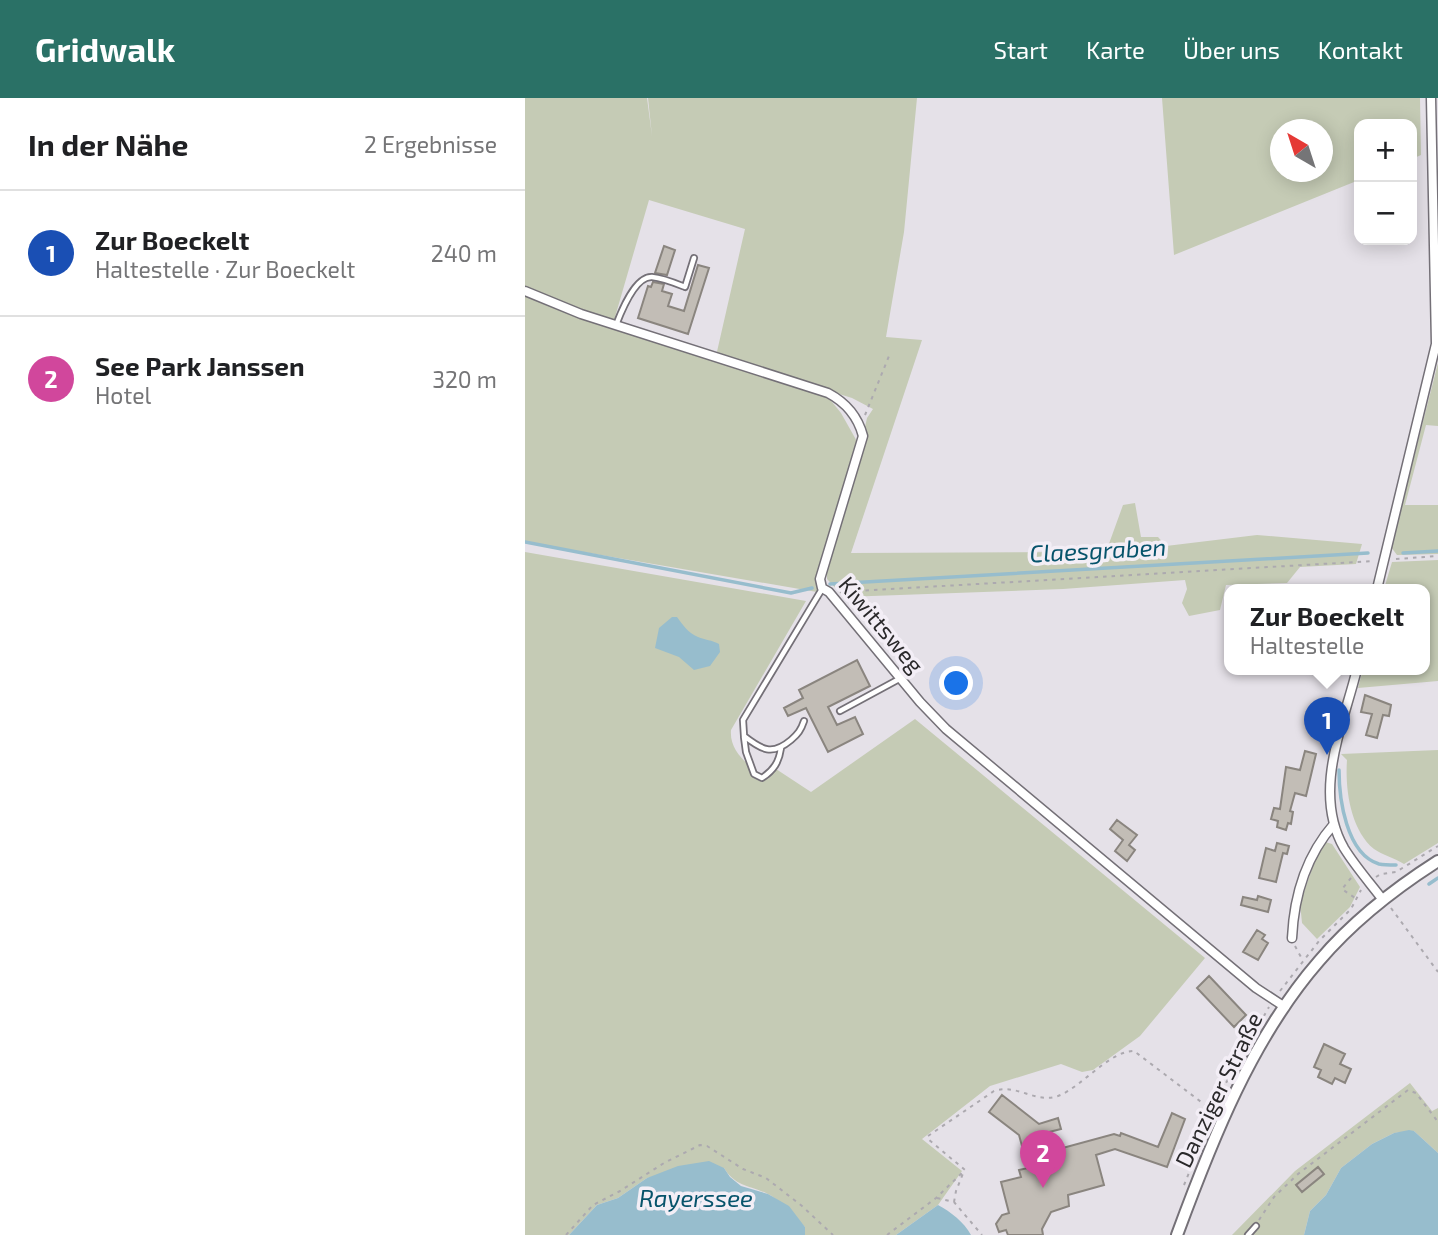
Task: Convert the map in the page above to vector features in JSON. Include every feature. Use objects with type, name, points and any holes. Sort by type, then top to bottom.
[{"type":"street","points":[[1378,584],[1436,344],[1431,98]]},
{"type":"street","points":[[525,291],[580,314],[828,393],[842,401],[860,425]]},
{"type":"street","name":"Kiwittsweg","points":[[860,425],[863,436],[820,579],[825,590],[920,702],[954,736],[1273,1000],[1285,1007]]},
{"type":"street","points":[[1355,675],[1331,771],[1330,796],[1334,824],[1343,847],[1383,900]]},
{"type":"street","points":[[1292,938],[1293,910],[1304,875],[1318,843],[1334,824]]},
{"type":"street","name":"Danziger Straße","points":[[1177,1235],[1236,1094],[1302,982],[1339,939],[1383,900],[1438,861]]},
{"type":"lane","points":[[616,326],[626,300],[644,279],[652,277],[685,287],[694,258]]},
{"type":"lane","points":[[804,721],[801,730],[782,748],[772,772],[762,778],[754,774],[746,752],[743,720],[825,590]]},
{"type":"lane","points":[[840,711],[901,678]]},
{"type":"lane","points":[[744,736],[756,745],[771,750],[782,748]]},
{"type":"lane","points":[[1248,1235],[1256,1226]]},
{"type":"path","points":[[860,425],[889,356]]},
{"type":"path","points":[[825,590],[1438,556]]},
{"type":"path","points":[[1273,1000],[1303,960],[1352,909],[1356,899],[1370,883],[1381,874],[1396,872],[1438,846]]},
{"type":"path","points":[[1351,878],[1342,889],[1356,899]]},
{"type":"path","points":[[1383,900],[1395,912],[1438,972]]},
{"type":"path","points":[[1292,938],[1297,953],[1303,960]]},
{"type":"path","points":[[965,1170],[928,1139],[929,1136],[993,1091],[1002,1088],[1042,1098],[1060,1095],[1127,1051],[1139,1055],[1213,1111]]},
{"type":"path","points":[[1256,1226],[1274,1197],[1298,1174],[1408,1090],[1416,1093],[1438,1122]]},
{"type":"path","points":[[566,1235],[593,1205],[700,1145],[707,1146],[743,1169],[767,1178],[833,1235]]},
{"type":"path","points":[[887,1235],[936,1198],[965,1170]]},
{"type":"path","points":[[954,1202],[955,1191],[965,1170]]},
{"type":"path","points":[[936,1198],[954,1202],[982,1235]]},
{"type":"green space","points":[[525,98],[647,98],[652,136],[648,98],[917,98],[904,232],[886,337],[922,340],[851,553],[1106,552],[1123,505],[1135,503],[1141,537],[1158,537],[1166,546],[1257,535],[1362,544],[1356,564],[1300,567],[1287,583],[1224,584],[1220,610],[1189,616],[1182,603],[1187,589],[1185,580],[1063,589],[844,597],[827,579],[827,559],[853,481],[867,418],[873,409],[852,398],[716,356],[745,229],[649,200],[613,324],[525,288]]},
{"type":"green space","points":[[1162,98],[1420,98],[1421,155],[1417,157],[1417,119],[1354,119],[1354,182],[1174,255]]},
{"type":"green space","points":[[525,293],[828,397],[841,413],[859,445],[824,553],[817,592],[525,542]]},
{"type":"green space","points":[[1438,363],[1438,426],[1426,425],[1405,505],[1438,505],[1438,554],[1397,555],[1391,547]]},
{"type":"green space","points":[[525,552],[806,601],[731,730],[731,738],[737,752],[748,764],[768,779],[776,769],[811,792],[915,719],[1205,958],[1140,1036],[1093,1070],[1082,1072],[1061,1064],[990,1086],[922,1139],[962,1171],[938,1205],[896,1235],[805,1235],[805,1227],[787,1208],[766,1193],[737,1182],[724,1168],[647,1178],[618,1198],[597,1205],[569,1235],[525,1235]]},
{"type":"green space","points":[[1438,560],[1438,681],[1358,688],[1361,675],[1430,675],[1430,584],[1385,584],[1392,562]]},
{"type":"green space","points":[[1438,750],[1438,843],[1404,864],[1374,849],[1359,831],[1348,795],[1347,760],[1341,754]]},
{"type":"green space","points":[[1322,841],[1332,844],[1360,887],[1350,907],[1317,939],[1302,923],[1300,903]]},
{"type":"green space","points":[[1410,1083],[1432,1111],[1438,1108],[1438,1153],[1414,1131],[1394,1133],[1372,1144],[1341,1168],[1326,1195],[1310,1211],[1304,1235],[1232,1235],[1295,1171]]},
{"type":"water","points":[[672,617],[677,617],[694,635],[719,644],[720,652],[710,666],[694,670],[679,657],[655,648],[659,628]]},
{"type":"water","points":[[1414,1131],[1438,1153],[1438,1235],[1304,1235],[1310,1211],[1326,1195],[1341,1168],[1372,1144],[1394,1133]]},
{"type":"water","name":"Rayerssee","points":[[709,1161],[724,1168],[741,1186],[768,1194],[789,1206],[805,1227],[805,1235],[569,1235],[597,1205],[618,1198],[647,1178],[678,1166]]},
{"type":"water","points":[[938,1205],[957,1218],[971,1235],[896,1235]]},
{"type":"building","points":[[664,246],[675,250],[667,275],[655,273]]},
{"type":"building","points":[[698,265],[709,268],[688,334],[638,318],[648,286],[651,287],[653,282],[664,284],[662,291],[672,294],[668,306],[684,311]]},
{"type":"building","points":[[857,660],[870,686],[828,707],[837,725],[855,717],[863,734],[828,752],[806,708],[788,716],[784,708],[803,698],[799,690]]},
{"type":"building","points":[[1365,695],[1391,705],[1389,716],[1383,715],[1377,738],[1366,735],[1372,714],[1361,712]]},
{"type":"building","points":[[1305,751],[1316,754],[1306,796],[1295,793],[1290,811],[1293,812],[1291,824],[1288,823],[1286,830],[1277,827],[1278,821],[1271,819],[1274,808],[1280,809],[1286,767],[1300,770]]},
{"type":"building","points":[[1117,820],[1137,835],[1129,845],[1135,850],[1127,861],[1115,851],[1123,840],[1110,829]]},
{"type":"building","points":[[1277,843],[1289,846],[1287,854],[1283,853],[1276,882],[1259,878],[1266,848],[1275,851]]},
{"type":"building","points":[[1258,896],[1271,900],[1268,912],[1241,905],[1243,897],[1257,900]]},
{"type":"building","points":[[1257,930],[1265,935],[1262,939],[1268,943],[1258,960],[1243,952]]},
{"type":"building","points":[[1209,976],[1246,1015],[1234,1027],[1197,988]]},
{"type":"building","points":[[1324,1044],[1345,1054],[1340,1064],[1351,1069],[1345,1083],[1335,1078],[1332,1084],[1318,1077],[1321,1070],[1314,1067]]},
{"type":"building","points":[[1002,1095],[1039,1124],[1058,1118],[1061,1129],[1045,1133],[1048,1152],[1114,1134],[1120,1136],[1121,1133],[1158,1147],[1172,1113],[1185,1119],[1167,1167],[1115,1149],[1096,1155],[1104,1185],[1068,1195],[1069,1206],[1051,1212],[1042,1229],[1043,1235],[1008,1235],[1006,1230],[999,1232],[996,1224],[1002,1215],[1009,1213],[1001,1182],[1021,1177],[1019,1170],[1028,1168],[1019,1135],[989,1112]]},
{"type":"building","points":[[1318,1167],[1324,1174],[1302,1192],[1296,1185]]},
{"type":"waterway","name":"Claesgraben","points":[[525,542],[791,593],[812,588]]},
{"type":"waterway","name":"Claesgraben","points":[[1403,553],[1438,551]]},
{"type":"waterway","name":"Claesgraben","points":[[830,584],[1368,553]]},
{"type":"waterway","points":[[1339,770],[1343,809],[1359,849],[1379,864],[1396,865]]},
{"type":"waterway","points":[[1429,884],[1438,878]]},
{"type":"place","name":"Zur Boeckelt","points":[[1327,755]]},
{"type":"place","name":"See Park Janssen","points":[[1043,1188]]}]
